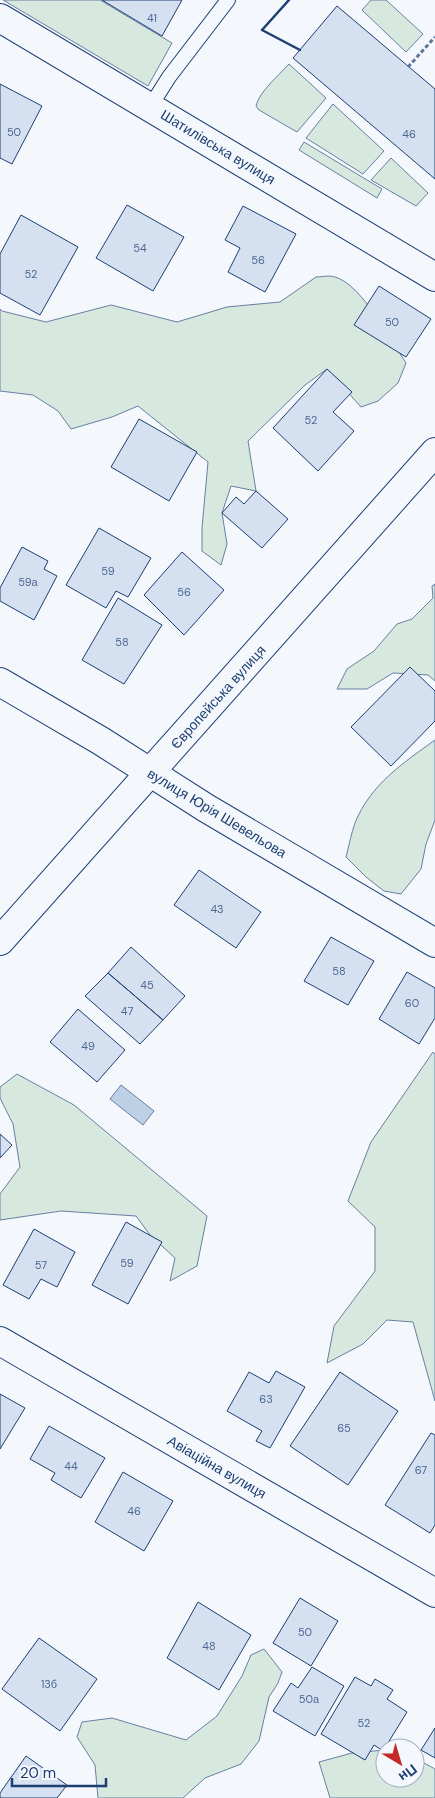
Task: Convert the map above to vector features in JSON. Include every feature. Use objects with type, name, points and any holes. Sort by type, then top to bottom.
[{"type":"street","name":"Шатилівська вулиця","points":[[0,18],[435,277]]},
{"type":"street","name":"Європейська вулиця","points":[[0,941],[435,452]]},
{"type":"street","name":"вулиця Юрія Шевельова","points":[[0,682],[101,741],[206,808],[435,943]]},
{"type":"street","name":"Авіаційна вулиця","points":[[0,1341],[435,1593]]},
{"type":"lane","points":[[150,107],[169,77],[228,0]]},
{"type":"path","points":[[408,66],[435,37]]},
{"type":"shaded area","points":[[3,0],[100,0],[172,43],[148,86]]},
{"type":"shaded area","points":[[371,0],[386,0],[423,34],[406,52],[362,10]]},
{"type":"shaded area","points":[[289,64],[326,98],[297,132],[259,110],[256,106],[265,89]]},
{"type":"shaded area","points":[[333,104],[384,151],[363,174],[306,138]]},
{"type":"shaded area","points":[[304,142],[382,189],[377,198],[299,150]]},
{"type":"shaded area","points":[[391,158],[428,193],[416,206],[371,180]]},
{"type":"shaded area","points":[[316,277],[335,277],[355,290],[375,314],[406,363],[398,383],[378,401],[361,407],[327,369],[305,385],[248,441],[256,491],[231,486],[222,513],[227,544],[221,565],[202,551],[202,528],[208,462],[138,406],[112,417],[71,429],[58,411],[33,395],[0,391],[0,309],[46,322],[111,305],[177,322],[227,307],[280,302]]},
{"type":"shaded area","points":[[435,584],[435,681],[428,675],[393,673],[367,689],[337,689],[347,669],[374,651],[397,624],[412,619],[433,598],[432,586]]},
{"type":"shaded area","points":[[435,740],[435,820],[426,844],[421,869],[401,894],[384,891],[366,877],[346,857],[355,823],[361,809],[378,786],[400,766]]},
{"type":"shaded area","points":[[433,1052],[435,1054],[435,1401],[413,1322],[387,1320],[363,1344],[327,1363],[334,1326],[375,1271],[375,1227],[348,1201],[371,1142]]},
{"type":"shaded area","points":[[17,1074],[74,1105],[207,1216],[197,1266],[170,1281],[175,1258],[150,1235],[136,1216],[61,1211],[0,1220],[0,1194],[20,1167],[13,1124],[0,1098],[0,1087]]},
{"type":"shaded area","points":[[264,1649],[282,1672],[278,1683],[269,1697],[259,1741],[241,1764],[205,1778],[183,1798],[98,1798],[95,1765],[77,1737],[82,1722],[112,1718],[186,1740],[217,1716],[242,1676],[251,1655]]},
{"type":"shaded area","points":[[375,1751],[375,1788],[425,1788],[425,1763],[435,1769],[435,1798],[330,1798],[319,1762],[352,1753]]},
{"type":"water","points":[[121,1085],[154,1111],[143,1125],[110,1099]]},
{"type":"building","points":[[102,0],[182,0],[162,36]]},
{"type":"building","points":[[337,6],[435,89],[435,179],[293,58]]},
{"type":"building","points":[[0,84],[42,106],[12,164],[0,158]]},
{"type":"building","points":[[127,205],[184,237],[153,291],[96,258]]},
{"type":"building","points":[[243,206],[296,234],[265,292],[228,272],[240,248],[225,240]]},
{"type":"building","points":[[21,215],[78,247],[40,315],[0,293],[0,254]]},
{"type":"building","points":[[379,286],[431,319],[406,357],[354,325]]},
{"type":"building","points":[[327,369],[352,392],[333,412],[354,431],[318,471],[273,428]]},
{"type":"building","points":[[139,419],[197,452],[169,501],[111,467]]},
{"type":"building","points":[[256,491],[288,519],[262,548],[222,513],[236,497],[244,504]]},
{"type":"building","points":[[99,528],[151,558],[128,597],[116,591],[106,608],[66,585]]},
{"type":"building","points":[[22,547],[48,561],[44,569],[57,576],[34,620],[0,601],[0,588]]},
{"type":"building","points":[[182,552],[224,590],[184,635],[144,595]]},
{"type":"building","points":[[118,598],[162,625],[124,684],[82,660]]},
{"type":"building","points":[[410,667],[435,691],[435,721],[391,766],[351,727]]},
{"type":"building","points":[[199,870],[261,912],[236,948],[174,905]]},
{"type":"building","points":[[331,937],[374,961],[348,1005],[304,981]]},
{"type":"building","points":[[131,947],[185,996],[163,1020],[108,973]]},
{"type":"building","points":[[407,972],[435,988],[435,1018],[419,1044],[379,1019]]},
{"type":"building","points":[[108,973],[163,1020],[140,1044],[85,996]]},
{"type":"building","points":[[78,1009],[125,1050],[97,1082],[50,1042]]},
{"type":"building","points":[[0,1134],[12,1145],[0,1158]]},
{"type":"building","points":[[126,1222],[162,1242],[128,1304],[92,1285]]},
{"type":"building","points":[[34,1229],[75,1252],[57,1287],[41,1279],[29,1299],[3,1285]]},
{"type":"building","points":[[276,1371],[305,1387],[270,1448],[256,1441],[262,1431],[227,1411],[249,1372],[269,1383]]},
{"type":"building","points":[[340,1372],[398,1411],[348,1485],[290,1446]]},
{"type":"building","points":[[0,1394],[25,1408],[0,1449]]},
{"type":"building","points":[[49,1426],[105,1458],[81,1498],[51,1480],[55,1473],[30,1459]]},
{"type":"building","points":[[431,1433],[435,1435],[435,1525],[430,1533],[385,1505]]},
{"type":"building","points":[[123,1472],[173,1501],[144,1551],[95,1522]]},
{"type":"building","points":[[300,1598],[338,1621],[311,1666],[273,1643]]},
{"type":"building","points":[[198,1602],[251,1635],[219,1690],[167,1658]]},
{"type":"building","points":[[39,1638],[97,1679],[60,1731],[2,1689]]},
{"type":"building","points":[[312,1667],[344,1686],[315,1736],[273,1711],[291,1683],[298,1688]]},
{"type":"building","points":[[355,1677],[371,1686],[375,1679],[393,1690],[387,1699],[407,1712],[391,1738],[375,1738],[375,1746],[365,1760],[321,1734]]},
{"type":"building","points":[[435,1728],[435,1758],[425,1752],[425,1744]]},
{"type":"building","points":[[26,1756],[67,1785],[57,1798],[0,1798],[0,1793]]},
{"type":"wall","points":[[289,0],[262,30],[300,50]]}]
